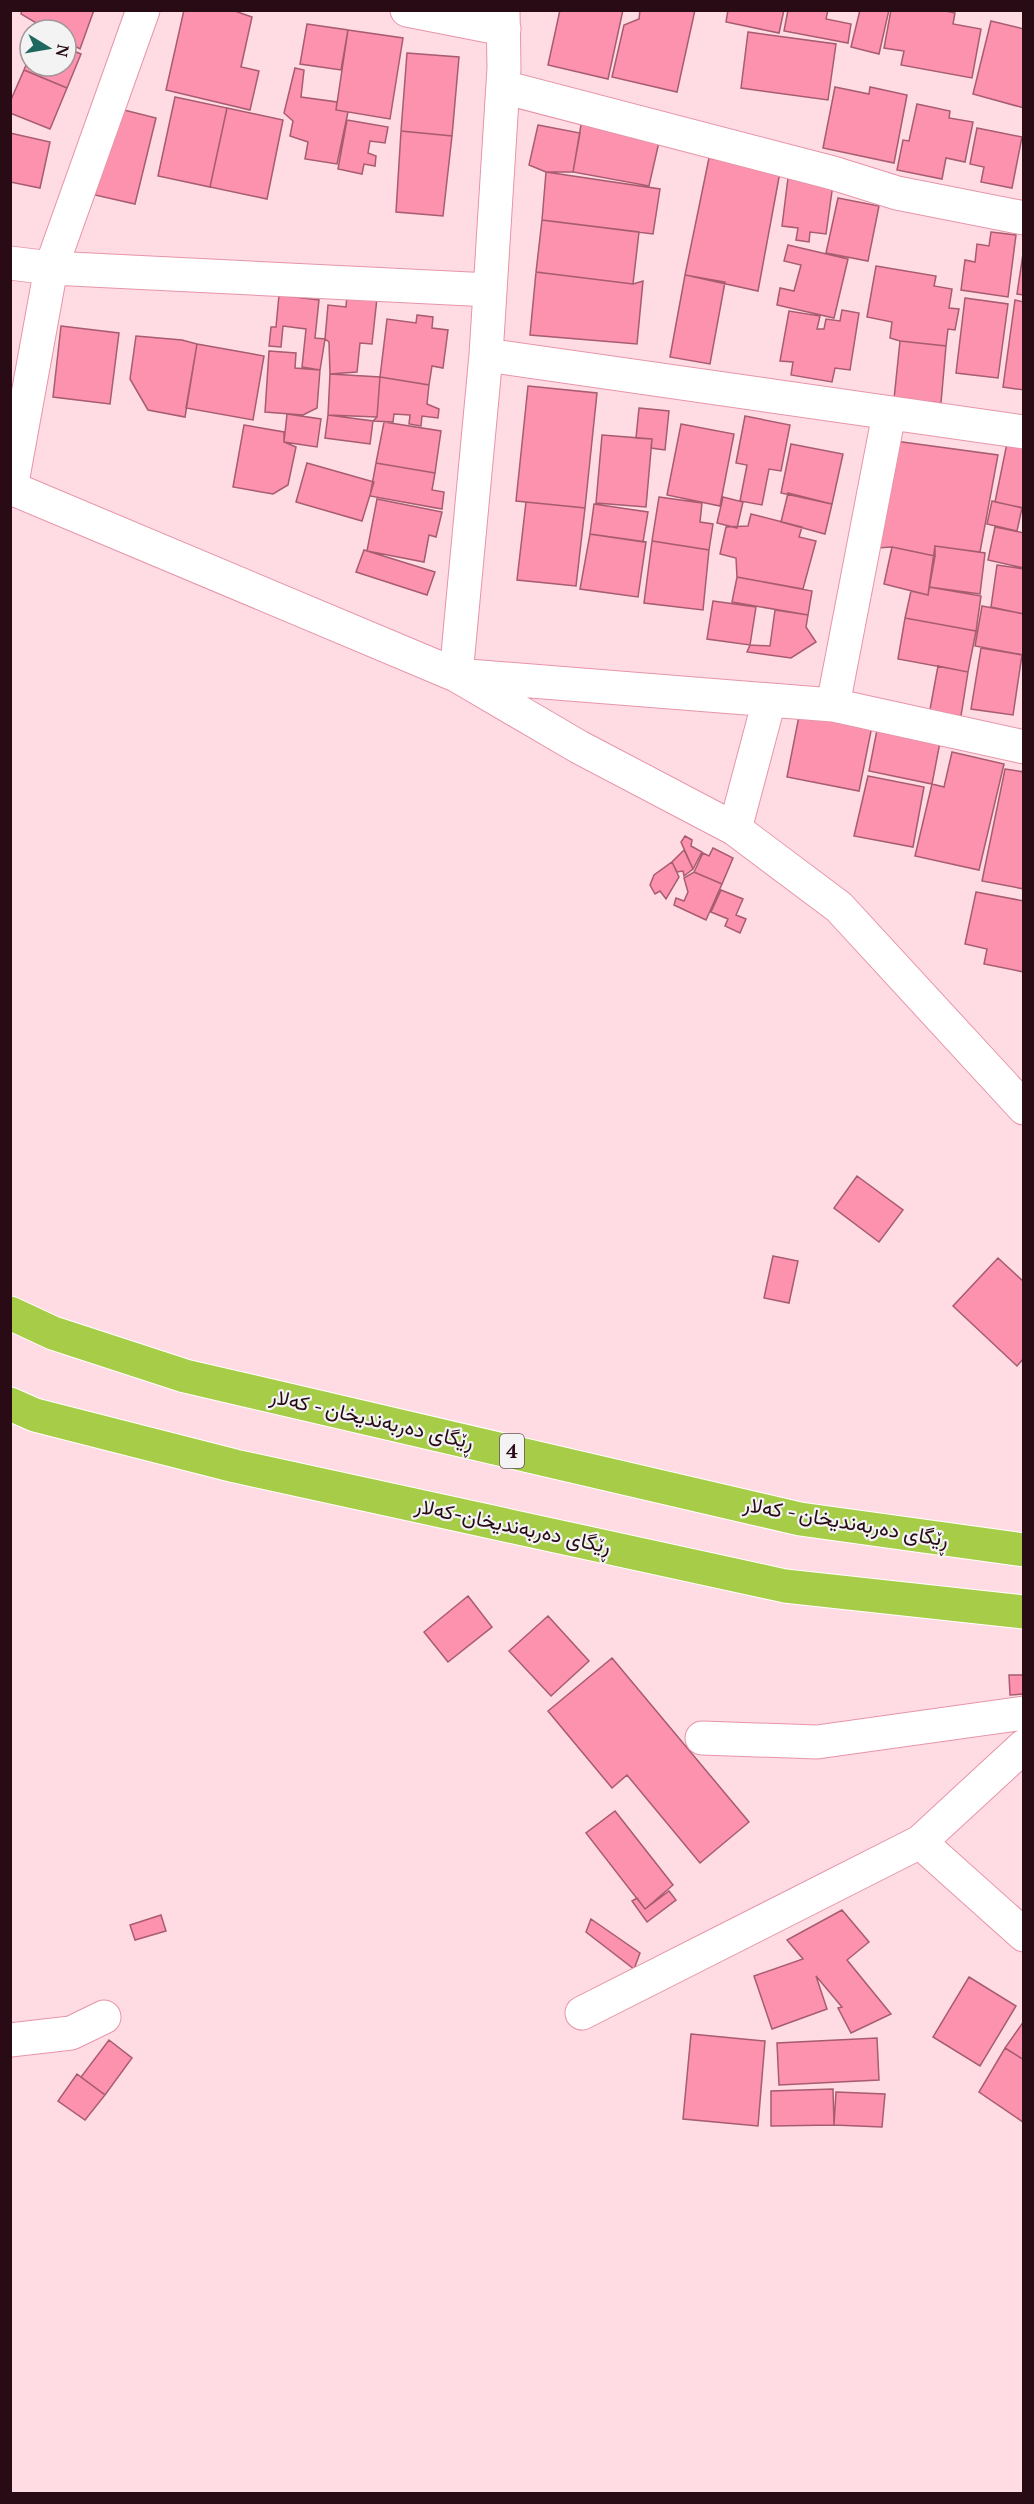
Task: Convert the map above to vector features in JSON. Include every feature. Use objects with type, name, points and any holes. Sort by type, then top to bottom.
[{"type":"highway","name":"ڕێگای دەربەندیخان - کەلار","points":[[10,1312],[53,1333],[185,1376],[800,1519],[1023,1550]]},
{"type":"highway","name":"ڕێگای دەربەندیخان-کەلار","points":[[10,1404],[36,1415],[235,1466],[785,1586],[1023,1612]]},
{"type":"street","points":[[143,10],[51,268],[11,488],[456,675],[579,747],[735,829],[839,907],[1023,1108]]},
{"type":"street","points":[[407,10],[504,20],[503,87],[486,355],[456,675]]},
{"type":"street","points":[[503,87],[833,173],[897,193],[1023,218]]},
{"type":"street","points":[[10,263],[51,268],[490,290]]},
{"type":"street","points":[[486,355],[1023,432]]},
{"type":"street","points":[[833,705],[889,414]]},
{"type":"street","points":[[456,675],[833,705],[1023,747]]},
{"type":"street","points":[[735,829],[769,701]]},
{"type":"street","points":[[702,1738],[817,1742],[1023,1713]]},
{"type":"street","points":[[582,2013],[920,1842],[1023,1746]]},
{"type":"street","points":[[920,1842],[1023,1935]]},
{"type":"street","points":[[10,2040],[71,2033],[104,2017]]},
{"type":"building","points":[[22,10],[94,10],[80,49],[78,48],[78,18],[28,18],[21,14]]},
{"type":"building","points":[[184,10],[232,10],[252,17],[241,67],[259,71],[250,110],[166,90]]},
{"type":"building","points":[[560,10],[623,10],[608,79],[548,65]]},
{"type":"building","points":[[640,10],[695,10],[677,92],[612,77],[624,25],[639,19]]},
{"type":"building","points":[[728,10],[784,10],[779,33],[726,22]]},
{"type":"building","points":[[788,10],[828,10],[826,19],[851,24],[848,43],[784,31]]},
{"type":"building","points":[[860,10],[889,10],[879,54],[851,47]]},
{"type":"building","points":[[891,10],[941,10],[955,13],[953,24],[981,29],[972,78],[901,65],[904,51],[884,48]]},
{"type":"building","points":[[991,21],[1024,29],[1024,108],[973,94]]},
{"type":"building","points":[[307,24],[348,30],[341,70],[300,64]]},
{"type":"building","points":[[348,30],[403,38],[390,119],[336,110]]},
{"type":"building","points":[[748,32],[836,44],[828,100],[741,88]]},
{"type":"building","points":[[407,53],[459,57],[452,136],[401,131]]},
{"type":"building","points":[[295,68],[304,70],[301,97],[337,102],[336,110],[348,112],[337,164],[305,159],[308,142],[290,136],[293,121],[284,113]]},
{"type":"building","points":[[20,78],[43,78],[67,88],[50,129],[10,113],[10,102]]},
{"type":"building","points":[[43,78],[71,78],[67,88]]},
{"type":"building","points":[[835,87],[869,94],[870,87],[907,95],[894,163],[823,148]]},
{"type":"building","points":[[175,97],[227,108],[210,187],[158,176]]},
{"type":"building","points":[[917,104],[950,111],[949,118],[973,122],[965,162],[946,158],[942,179],[897,170],[903,140],[909,141]]},
{"type":"building","points":[[116,108],[156,118],[135,204],[95,195]]},
{"type":"building","points":[[227,108],[283,120],[267,199],[210,187]]},
{"type":"building","points":[[582,119],[659,142],[649,186],[573,172]]},
{"type":"building","points":[[347,120],[388,127],[385,143],[370,141],[368,153],[376,156],[375,166],[364,164],[362,174],[338,169]]},
{"type":"building","points":[[538,125],[580,133],[573,172],[546,172],[529,165]]},
{"type":"building","points":[[977,128],[1022,137],[1012,188],[981,182],[984,167],[970,164]]},
{"type":"building","points":[[401,131],[452,136],[443,216],[396,212]]},
{"type":"building","points":[[10,133],[50,142],[40,188],[10,182]]},
{"type":"building","points":[[709,158],[780,172],[758,291],[685,275]]},
{"type":"building","points":[[546,172],[660,189],[653,234],[542,220]]},
{"type":"building","points":[[788,178],[833,184],[826,234],[810,232],[809,242],[796,240],[798,228],[782,226]]},
{"type":"building","points":[[838,198],[879,206],[868,261],[826,253]]},
{"type":"building","points":[[542,220],[639,232],[633,284],[536,272]]},
{"type":"building","points":[[991,232],[1016,235],[1008,297],[961,290],[965,260],[975,262],[977,244],[989,246]]},
{"type":"building","points":[[788,245],[848,259],[834,318],[777,305],[780,288],[794,291],[801,265],[784,261]]},
{"type":"building","points":[[1024,247],[1024,295],[1017,294]]},
{"type":"building","points":[[876,266],[936,276],[934,286],[952,289],[949,308],[959,309],[955,330],[948,329],[946,346],[890,338],[892,322],[867,317]]},
{"type":"building","points":[[536,272],[633,284],[643,281],[637,344],[530,335]]},
{"type":"building","points":[[685,275],[725,282],[710,364],[670,357]]},
{"type":"building","points":[[347,294],[377,298],[372,344],[360,343],[357,372],[330,374],[329,342],[325,339],[328,305],[346,307]]},
{"type":"building","points":[[279,295],[319,300],[315,338],[325,339],[320,370],[302,367],[306,329],[283,326],[281,347],[269,346],[271,327],[276,327]]},
{"type":"building","points":[[965,298],[1008,304],[998,378],[956,373]]},
{"type":"building","points":[[1015,300],[1024,302],[1024,390],[1003,387]]},
{"type":"building","points":[[842,310],[859,313],[850,370],[835,368],[832,382],[791,375],[793,362],[780,361],[789,311],[820,316],[817,329],[824,329],[826,319],[840,321]]},
{"type":"building","points":[[417,315],[433,317],[432,328],[448,330],[443,368],[432,366],[429,385],[380,377],[387,319],[416,323]]},
{"type":"building","points":[[61,326],[119,333],[110,404],[53,397]]},
{"type":"building","points":[[136,336],[182,340],[197,344],[185,417],[148,410],[130,379]]},
{"type":"building","points":[[900,341],[946,346],[941,403],[894,399]]},
{"type":"building","points":[[197,344],[264,356],[253,420],[186,408]]},
{"type":"building","points":[[269,351],[296,353],[295,368],[320,370],[317,408],[303,415],[265,412]]},
{"type":"building","points":[[330,374],[380,377],[377,417],[328,415]]},
{"type":"building","points":[[380,377],[429,385],[427,404],[439,409],[438,418],[422,416],[421,426],[409,424],[410,415],[394,414],[393,422],[373,421],[377,417]]},
{"type":"building","points":[[528,386],[597,393],[585,508],[516,501]]},
{"type":"building","points":[[639,408],[669,411],[665,450],[651,448],[652,439],[636,438]]},
{"type":"building","points":[[287,414],[321,419],[317,447],[284,442]]},
{"type":"building","points":[[328,415],[373,421],[370,444],[325,438]]},
{"type":"building","points":[[745,416],[790,425],[781,471],[769,469],[762,505],[740,501],[747,465],[736,463]]},
{"type":"building","points":[[384,422],[441,431],[435,473],[376,463]]},
{"type":"building","points":[[681,424],[734,434],[720,506],[667,495]]},
{"type":"building","points":[[244,425],[284,432],[284,442],[296,447],[288,485],[273,494],[233,487]]},
{"type":"building","points":[[602,435],[652,439],[646,507],[596,503]]},
{"type":"building","points":[[895,441],[998,455],[980,552],[935,546],[935,556],[892,547],[877,548]]},
{"type":"building","points":[[1007,443],[1024,446],[1024,508],[995,502]]},
{"type":"building","points":[[791,444],[843,454],[832,504],[781,493]]},
{"type":"building","points":[[307,463],[374,482],[362,521],[296,502]]},
{"type":"building","points":[[376,463],[435,473],[432,490],[444,492],[442,509],[370,496]]},
{"type":"building","points":[[788,493],[832,504],[825,534],[781,522]]},
{"type":"building","points":[[659,497],[702,503],[700,522],[713,524],[709,550],[652,541]]},
{"type":"building","points":[[723,497],[743,502],[737,528],[717,523]]},
{"type":"building","points":[[377,499],[442,512],[436,537],[429,535],[424,562],[367,551]]},
{"type":"building","points":[[992,501],[1022,508],[1017,531],[987,524]]},
{"type":"building","points":[[526,502],[585,508],[576,586],[517,580]]},
{"type":"building","points":[[594,504],[648,512],[643,542],[590,534]]},
{"type":"building","points":[[751,514],[802,527],[799,537],[816,541],[803,589],[737,577],[736,558],[720,554],[726,527],[748,526]]},
{"type":"building","points":[[995,527],[1024,533],[1024,568],[988,560]]},
{"type":"building","points":[[590,534],[646,542],[638,597],[580,589]]},
{"type":"building","points":[[652,541],[709,550],[703,610],[644,603]]},
{"type":"building","points":[[935,546],[985,553],[980,594],[929,587]]},
{"type":"building","points":[[892,547],[935,556],[928,595],[884,584]]},
{"type":"building","points":[[364,550],[435,572],[427,595],[356,572]]},
{"type":"building","points":[[997,565],[1024,569],[1024,614],[991,607]]},
{"type":"building","points":[[737,577],[812,591],[808,615],[732,602]]},
{"type":"building","points":[[929,587],[981,596],[976,631],[905,618],[911,591],[928,595]]},
{"type":"building","points":[[713,601],[756,607],[750,645],[707,639]]},
{"type":"building","points":[[982,606],[1024,614],[1024,655],[975,646]]},
{"type":"building","points":[[775,610],[808,615],[806,627],[816,642],[791,658],[747,652],[750,645],[770,646]]},
{"type":"building","points":[[905,618],[976,631],[968,672],[898,659]]},
{"type":"building","points":[[981,648],[1022,655],[1013,715],[971,709]]},
{"type":"building","points":[[938,666],[968,672],[960,722],[929,715]]},
{"type":"building","points":[[800,711],[872,726],[859,791],[787,777]]},
{"type":"building","points":[[878,725],[941,737],[932,784],[869,771]]},
{"type":"building","points":[[952,752],[1004,764],[979,870],[915,856],[932,784],[944,787]]},
{"type":"building","points":[[1005,769],[1024,772],[1024,889],[982,881]]},
{"type":"building","points":[[868,776],[924,787],[913,847],[854,836]]},
{"type":"building","points":[[685,836],[692,840],[691,846],[702,852],[693,869],[681,842]]},
{"type":"building","points":[[713,848],[733,858],[722,884],[694,872],[703,853],[709,856]]},
{"type":"building","points":[[684,850],[693,869],[684,876],[683,871],[677,872],[672,862]]},
{"type":"building","points":[[672,862],[679,877],[666,899],[660,891],[655,894],[650,885],[654,875]]},
{"type":"building","points":[[694,872],[722,884],[706,920],[674,905],[676,898],[684,901],[688,892],[684,878]]},
{"type":"building","points":[[721,890],[743,899],[736,915],[746,919],[740,933],[725,926],[728,919],[711,912]]},
{"type":"building","points":[[976,892],[1024,901],[1024,972],[984,964],[987,949],[965,944]]},
{"type":"building","points":[[857,1176],[903,1210],[879,1242],[834,1208]]},
{"type":"building","points":[[773,1256],[798,1261],[789,1303],[764,1298]]},
{"type":"building","points":[[998,1258],[1024,1282],[1024,1358],[1017,1366],[953,1306]]},
{"type":"building","points":[[468,1596],[492,1627],[448,1662],[424,1632]]},
{"type":"building","points":[[548,1616],[589,1661],[551,1696],[509,1651]]},
{"type":"building","points":[[612,1658],[749,1822],[700,1863],[627,1775],[612,1788],[548,1711]]},
{"type":"building","points":[[1009,1675],[1024,1675],[1024,1694],[1010,1695]]},
{"type":"building","points":[[615,1811],[673,1885],[645,1909],[586,1833]]},
{"type":"building","points":[[669,1891],[676,1900],[647,1922],[632,1901],[637,1898],[645,1909]]},
{"type":"building","points":[[842,1910],[869,1942],[847,1960],[891,2014],[851,2033],[838,2008],[842,2007],[816,1976],[827,2009],[772,2029],[754,1976],[803,1959],[787,1940]]},
{"type":"building","points":[[161,1915],[166,1931],[135,1940],[130,1925]]},
{"type":"building","points":[[591,1919],[640,1953],[634,1969],[586,1932]]},
{"type":"building","points":[[969,1977],[1016,2006],[980,2066],[933,2037]]},
{"type":"building","points":[[1024,2021],[1024,2060],[1005,2048]]},
{"type":"building","points":[[691,2034],[765,2041],[758,2126],[683,2119]]},
{"type":"building","points":[[877,2038],[879,2080],[779,2085],[777,2043]]},
{"type":"building","points":[[109,2040],[132,2058],[105,2095],[81,2077]]},
{"type":"building","points":[[1005,2048],[1024,2060],[1023,2122],[979,2092]]},
{"type":"building","points":[[77,2074],[105,2095],[85,2120],[58,2101]]},
{"type":"building","points":[[833,2089],[834,2125],[771,2126],[771,2091]]},
{"type":"building","points":[[836,2092],[885,2094],[882,2127],[834,2125]]}]
